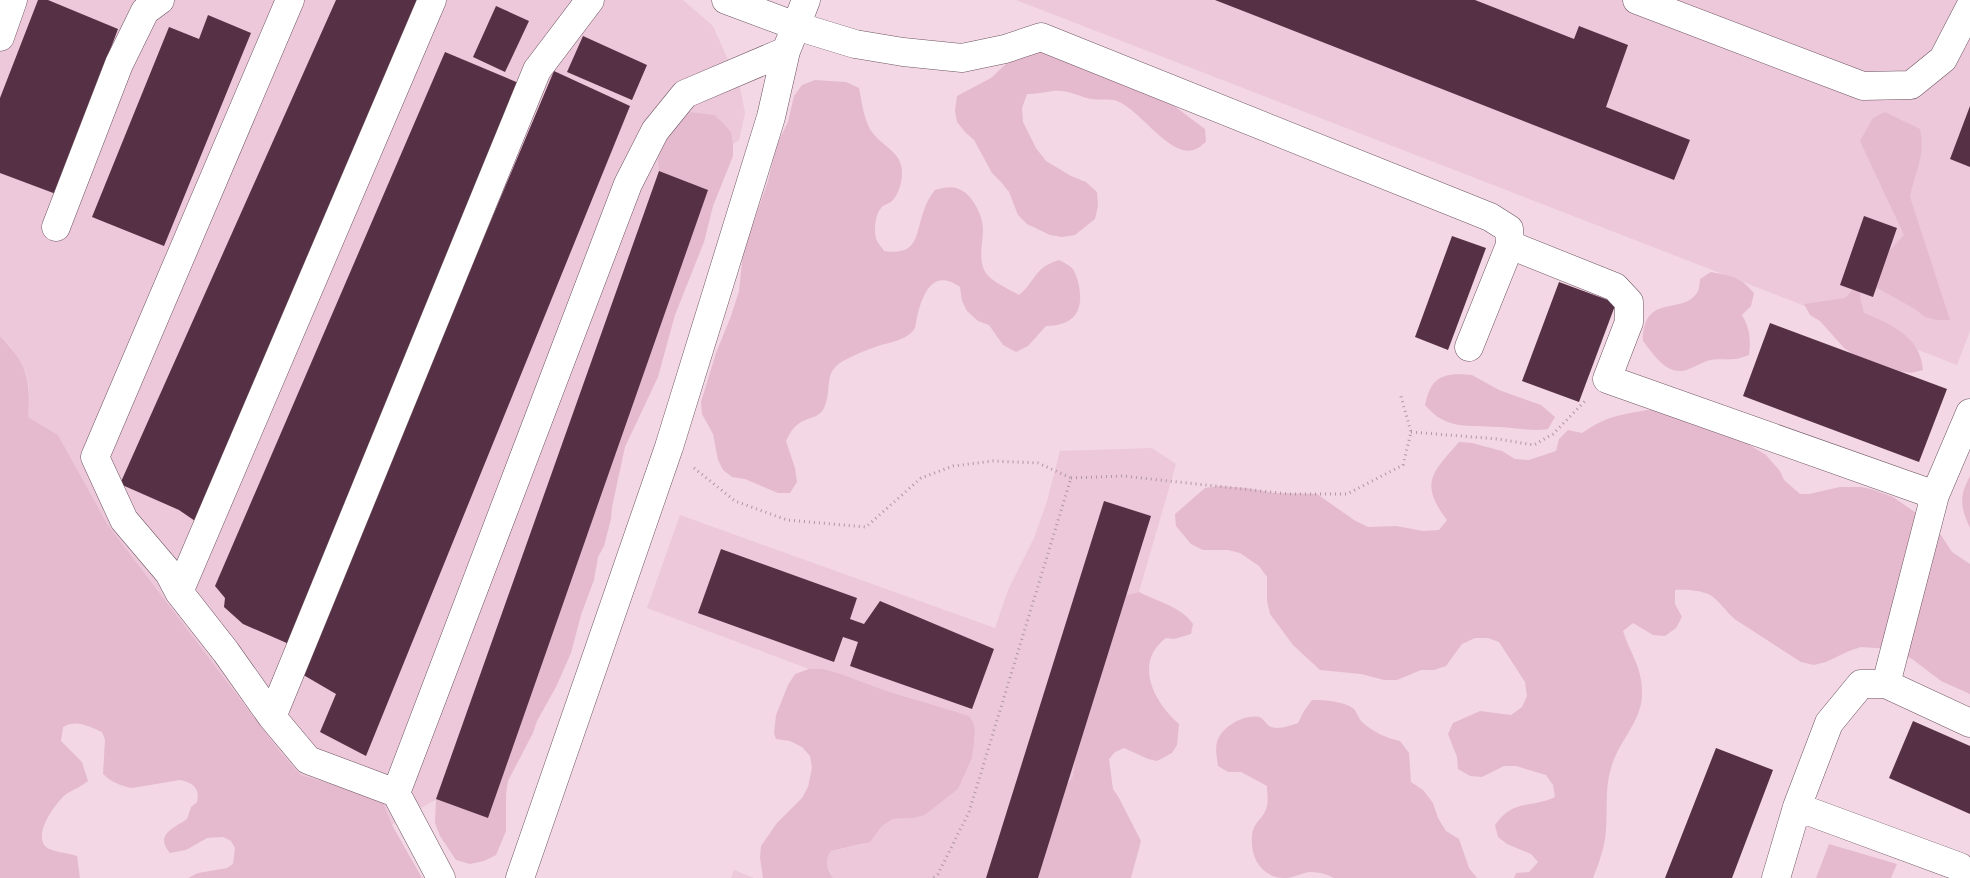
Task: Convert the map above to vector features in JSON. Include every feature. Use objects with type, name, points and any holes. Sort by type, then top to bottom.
[{"type":"lane","points":[[0,37],[13,0]]},
{"type":"lane","points":[[56,227],[118,64],[145,11],[160,0]]},
{"type":"lane","points":[[290,0],[95,456],[124,520],[169,573],[179,592],[226,652],[272,717],[308,760],[396,793],[441,878]]},
{"type":"lane","points":[[179,592],[432,0]]},
{"type":"lane","points":[[272,717],[537,70],[590,0]]},
{"type":"lane","points":[[726,0],[796,26],[855,44],[904,52],[962,58],[1005,49],[1041,37],[1490,217],[1509,229],[1510,245],[1469,347]]},
{"type":"lane","points":[[520,878],[669,447],[771,117],[786,51],[806,0]]},
{"type":"lane","points":[[1636,0],[1863,86],[1911,85],[1943,59],[1970,7]]},
{"type":"lane","points":[[396,793],[628,184],[655,131],[685,94],[786,51]]},
{"type":"lane","points":[[1510,245],[1615,287],[1629,302],[1629,322],[1607,379],[1935,495]]},
{"type":"lane","points":[[1886,684],[1935,495],[1970,413]]},
{"type":"lane","points":[[1776,878],[1797,807],[1830,723],[1861,684],[1886,684],[1970,723]]},
{"type":"lane","points":[[1797,807],[1960,867],[1966,878]]},
{"type":"path","points":[[1411,432],[1498,438],[1534,445],[1553,434],[1607,379]]},
{"type":"path","points":[[669,447],[734,501],[787,520],[866,527],[921,478],[953,466],[993,461],[1038,462],[1071,478],[1124,476],[1289,494],[1347,494],[1403,465],[1411,432],[1400,393]]},
{"type":"path","points":[[933,878],[938,874],[969,812],[1071,478]]},
{"type":"shaded area","points":[[0,0],[683,0],[713,26],[740,87],[745,113],[739,140],[733,144],[731,132],[680,120],[665,144],[659,171],[708,190],[488,818],[437,799],[392,825],[382,799],[301,775],[282,754],[108,525],[58,435],[28,417],[29,388],[26,373],[11,347],[0,336]]},
{"type":"shaded area","points":[[1016,0],[1970,0],[1970,331],[1957,365]]},
{"type":"shaded area","points":[[1036,48],[1170,103],[1205,129],[1206,142],[1196,149],[1186,151],[1176,147],[1165,140],[1124,104],[1114,100],[1091,99],[1058,91],[1027,94],[1022,108],[1023,122],[1036,148],[1046,161],[1071,176],[1086,182],[1097,192],[1098,206],[1095,219],[1075,235],[1062,237],[1050,235],[1027,224],[1018,215],[1009,192],[992,173],[974,140],[957,122],[955,111],[957,96],[991,78],[1011,59]]},
{"type":"shaded area","points":[[815,80],[846,82],[859,88],[864,114],[870,129],[899,160],[902,174],[899,189],[891,202],[884,205],[877,215],[876,238],[884,251],[895,252],[910,247],[917,235],[926,205],[935,190],[948,187],[958,188],[969,197],[981,218],[983,224],[982,262],[985,272],[989,276],[998,284],[1019,295],[1044,267],[1059,260],[1071,267],[1075,272],[1079,286],[1080,303],[1078,310],[1070,320],[1046,326],[1028,346],[1016,352],[1003,345],[989,325],[978,321],[967,311],[962,301],[960,287],[943,280],[936,282],[926,292],[922,300],[913,331],[901,339],[851,357],[843,361],[832,371],[824,408],[818,415],[797,425],[786,441],[795,468],[797,482],[790,493],[778,493],[745,479],[732,477],[723,470],[718,460],[713,434],[702,414],[701,402],[716,353],[739,291],[743,253],[768,181],[777,144],[788,122],[794,96],[802,85]]},
{"type":"shaded area","points":[[690,112],[714,115],[723,123],[731,132],[733,156],[713,206],[704,242],[675,315],[658,377],[625,447],[604,546],[598,557],[594,580],[581,615],[571,653],[556,687],[508,781],[506,831],[496,855],[484,861],[470,864],[456,860],[440,836],[435,823],[436,799],[488,818],[707,190],[659,171],[658,158],[662,147],[676,127]]},
{"type":"shaded area","points":[[1885,112],[1920,129],[1921,156],[1910,197],[1950,320],[1937,320],[1925,317],[1915,309],[1872,285],[1861,285],[1860,298],[1864,313],[1903,333],[1917,349],[1923,370],[1911,373],[1899,371],[1854,355],[1844,348],[1820,321],[1810,315],[1804,304],[1845,298],[1904,235],[1860,141],[1873,118]]},
{"type":"shaded area","points":[[1711,272],[1740,280],[1754,293],[1751,306],[1742,315],[1749,334],[1749,355],[1734,359],[1711,360],[1681,371],[1668,368],[1662,364],[1643,341],[1645,326],[1650,316],[1657,310],[1692,299],[1698,291],[1700,279]]},
{"type":"shaded area","points":[[0,336],[22,364],[28,382],[28,417],[58,435],[108,525],[282,754],[301,775],[382,799],[392,825],[422,878],[188,878],[198,873],[227,868],[233,864],[235,848],[231,841],[223,837],[207,838],[186,850],[170,853],[166,847],[165,837],[172,829],[187,819],[191,807],[197,802],[198,794],[195,787],[180,780],[132,788],[120,785],[103,774],[105,740],[102,732],[77,723],[63,727],[61,741],[82,762],[88,781],[61,799],[47,819],[42,840],[47,848],[77,856],[80,878],[0,878]]},
{"type":"shaded area","points":[[1459,374],[1472,375],[1499,390],[1541,405],[1555,417],[1548,429],[1541,430],[1467,426],[1441,419],[1425,405],[1429,391],[1439,378]]},
{"type":"shaded area","points":[[1647,410],[1662,410],[1740,439],[1766,455],[1780,471],[1784,480],[1800,494],[1809,494],[1840,487],[1861,487],[1893,497],[1919,515],[1932,531],[1941,535],[1952,552],[1970,564],[1970,694],[1941,681],[1912,659],[1891,649],[1861,647],[1814,665],[1801,662],[1736,620],[1710,595],[1693,590],[1675,590],[1675,604],[1682,617],[1676,628],[1665,636],[1653,635],[1633,623],[1623,631],[1641,677],[1641,705],[1610,771],[1607,788],[1605,836],[1593,878],[1514,878],[1516,873],[1529,872],[1538,862],[1531,854],[1507,844],[1498,837],[1495,825],[1515,807],[1546,801],[1555,797],[1553,785],[1546,775],[1516,766],[1504,766],[1482,777],[1470,776],[1458,769],[1457,757],[1448,734],[1453,723],[1480,711],[1511,715],[1522,707],[1527,696],[1525,682],[1499,642],[1488,638],[1475,638],[1462,644],[1446,666],[1434,670],[1421,670],[1397,680],[1384,680],[1361,674],[1320,670],[1293,645],[1270,614],[1267,601],[1267,577],[1259,566],[1240,553],[1228,550],[1203,550],[1191,544],[1176,526],[1175,514],[1205,488],[1219,486],[1275,493],[1317,494],[1354,520],[1368,527],[1396,526],[1423,531],[1439,530],[1447,520],[1433,497],[1432,479],[1442,462],[1459,442],[1472,443],[1502,451],[1515,459],[1529,460],[1556,451],[1559,439],[1568,430],[1582,433],[1613,417]]},
{"type":"shaded area","points":[[1152,448],[1176,464],[1139,592],[1119,597],[1075,758],[1073,776],[1062,792],[1033,878],[833,878],[827,864],[827,857],[831,851],[864,844],[874,837],[882,826],[893,819],[925,815],[958,789],[972,758],[975,736],[973,722],[969,716],[884,690],[838,673],[823,669],[809,669],[647,608],[680,515],[995,628],[1008,590],[1034,538],[1047,501],[1060,451]]},
{"type":"shaded area","points":[[1970,476],[1970,528],[1964,514],[1962,502],[1964,490]]},
{"type":"shaded area","points":[[1139,592],[1176,609],[1193,624],[1191,634],[1174,639],[1166,638],[1156,648],[1149,670],[1155,694],[1179,724],[1177,745],[1172,753],[1157,761],[1124,748],[1115,752],[1109,759],[1113,789],[1141,841],[1131,878],[1033,878],[1062,792],[1073,776],[1075,758],[1119,597]]},
{"type":"shaded area","points":[[809,669],[823,669],[838,673],[884,690],[969,716],[975,730],[972,758],[958,789],[925,815],[893,819],[882,826],[870,842],[831,851],[827,864],[833,878],[763,878],[760,858],[761,846],[777,823],[802,798],[808,787],[812,768],[810,756],[802,747],[790,741],[776,739],[774,733],[776,715],[788,685],[795,674]]},
{"type":"shaded area","points":[[1312,700],[1334,701],[1350,706],[1362,722],[1371,729],[1400,741],[1409,753],[1411,782],[1423,790],[1433,803],[1438,818],[1446,831],[1459,839],[1469,868],[1477,878],[1334,878],[1329,875],[1311,872],[1285,878],[1277,877],[1263,870],[1255,859],[1252,836],[1254,827],[1267,807],[1267,786],[1241,772],[1228,772],[1218,766],[1217,742],[1219,736],[1228,727],[1247,718],[1259,717],[1274,728],[1298,723]]},
{"type":"shaded area","points":[[1829,844],[1897,864],[1891,878],[1816,878]]},
{"type":"shaded area","points":[[734,870],[754,878],[731,878]]},
{"type":"building","points":[[38,0],[48,0],[118,29],[56,194],[0,173],[0,98]]},
{"type":"building","points":[[336,0],[425,0],[198,523],[179,510],[120,484]]},
{"type":"building","points":[[1215,0],[1475,0],[1574,39],[1579,26],[1628,45],[1606,107],[1690,140],[1674,180]]},
{"type":"building","points":[[496,6],[529,21],[505,72],[473,57]]},
{"type":"building","points":[[208,15],[251,33],[164,246],[92,217],[169,27],[199,39]]},
{"type":"building","points":[[583,36],[647,65],[632,100],[567,72]]},
{"type":"building","points":[[445,52],[521,84],[289,644],[243,624],[224,607],[225,598],[215,586]]},
{"type":"building","points":[[554,71],[630,106],[366,756],[320,732],[336,694],[300,673]]},
{"type":"building","points":[[1970,106],[1970,167],[1950,159]]},
{"type":"building","points":[[659,171],[708,190],[488,818],[436,799]]},
{"type":"building","points":[[1864,216],[1897,228],[1873,297],[1840,285]]},
{"type":"building","points":[[1452,236],[1486,248],[1448,350],[1415,337]]},
{"type":"building","points":[[1559,282],[1616,303],[1579,402],[1522,381]]},
{"type":"building","points":[[1770,323],[1947,389],[1919,462],[1743,396]]},
{"type":"building","points":[[1104,501],[1151,516],[1038,878],[986,878]]},
{"type":"building","points":[[721,549],[857,598],[850,619],[864,624],[880,601],[994,649],[972,709],[850,666],[858,642],[843,637],[834,662],[698,613]]},
{"type":"building","points":[[1913,721],[1970,746],[1970,814],[1889,778]]},
{"type":"building","points":[[1716,748],[1773,770],[1732,878],[1665,878]]}]
